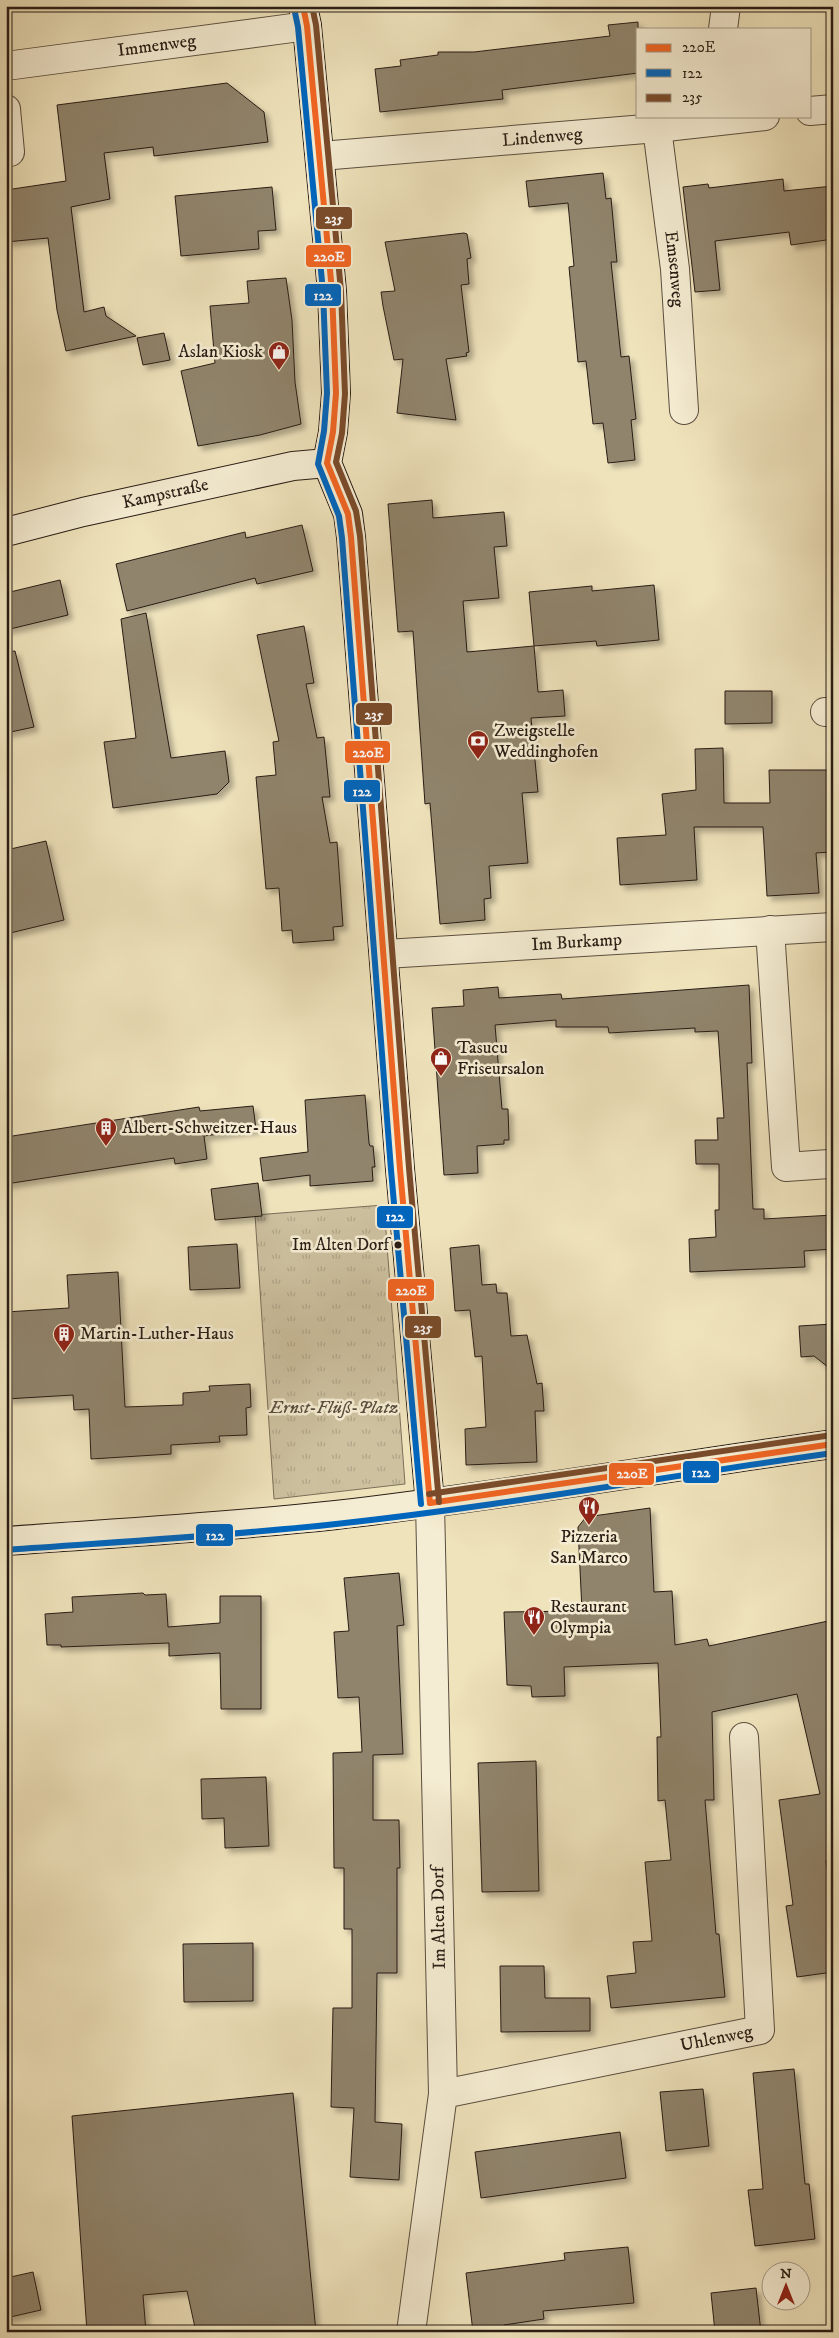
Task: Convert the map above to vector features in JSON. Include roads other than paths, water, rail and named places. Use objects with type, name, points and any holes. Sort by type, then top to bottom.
[{"type":"street","points":[[723,28],[726,6]]},
{"type":"street","points":[[305,16],[321,156],[332,291],[336,393],[333,432],[327,463]]},
{"type":"street","name":"Immenweg","points":[[6,66],[305,16]]},
{"type":"street","points":[[812,111],[833,108]]},
{"type":"street","points":[[6,109],[10,152]]},
{"type":"street","name":"Lindenweg","points":[[321,156],[657,128],[735,118]]},
{"type":"street","name":"Emsenweg","points":[[657,128],[675,269],[684,410]]},
{"type":"street","name":"Kampstraße","points":[[6,532],[83,512],[293,466],[327,463]]},
{"type":"street","name":"Im Alten Dorf","points":[[327,463],[348,514],[351,537],[385,954],[400,1169],[430,1503],[443,2094],[411,2332]]},
{"type":"street","name":"Im Burkamp","points":[[385,954],[833,927]]},
{"type":"street","points":[[770,930],[786,1167],[829,1164]]},
{"type":"street","points":[[6,1541],[159,1532],[430,1503],[833,1444]]},
{"type":"street","name":"Uhlenweg","points":[[443,2094],[760,2030],[744,1737]]},
{"type":"place","name":"Aslan Kiosk","points":[[279,371]]},
{"type":"place","name":"Zweigstelle Weddinghofen","points":[[478,760]]},
{"type":"place","name":"Tasucu Friseursalon","points":[[441,1077]]},
{"type":"place","name":"Albert-Schweitzer-Haus","points":[[106,1147]]},
{"type":"place","name":"Im Alten Dorf","points":[[398,1245]]},
{"type":"place","name":"Martin-Luther-Haus","points":[[64,1353]]},
{"type":"place","name":"Pizzeria San Marco","points":[[589,1526]]},
{"type":"place","name":"Restaurant Olympia","points":[[534,1636]]},
{"type":"park label","name":"Ernst-Flüß-Platz","points":[[334,1408]]}]
